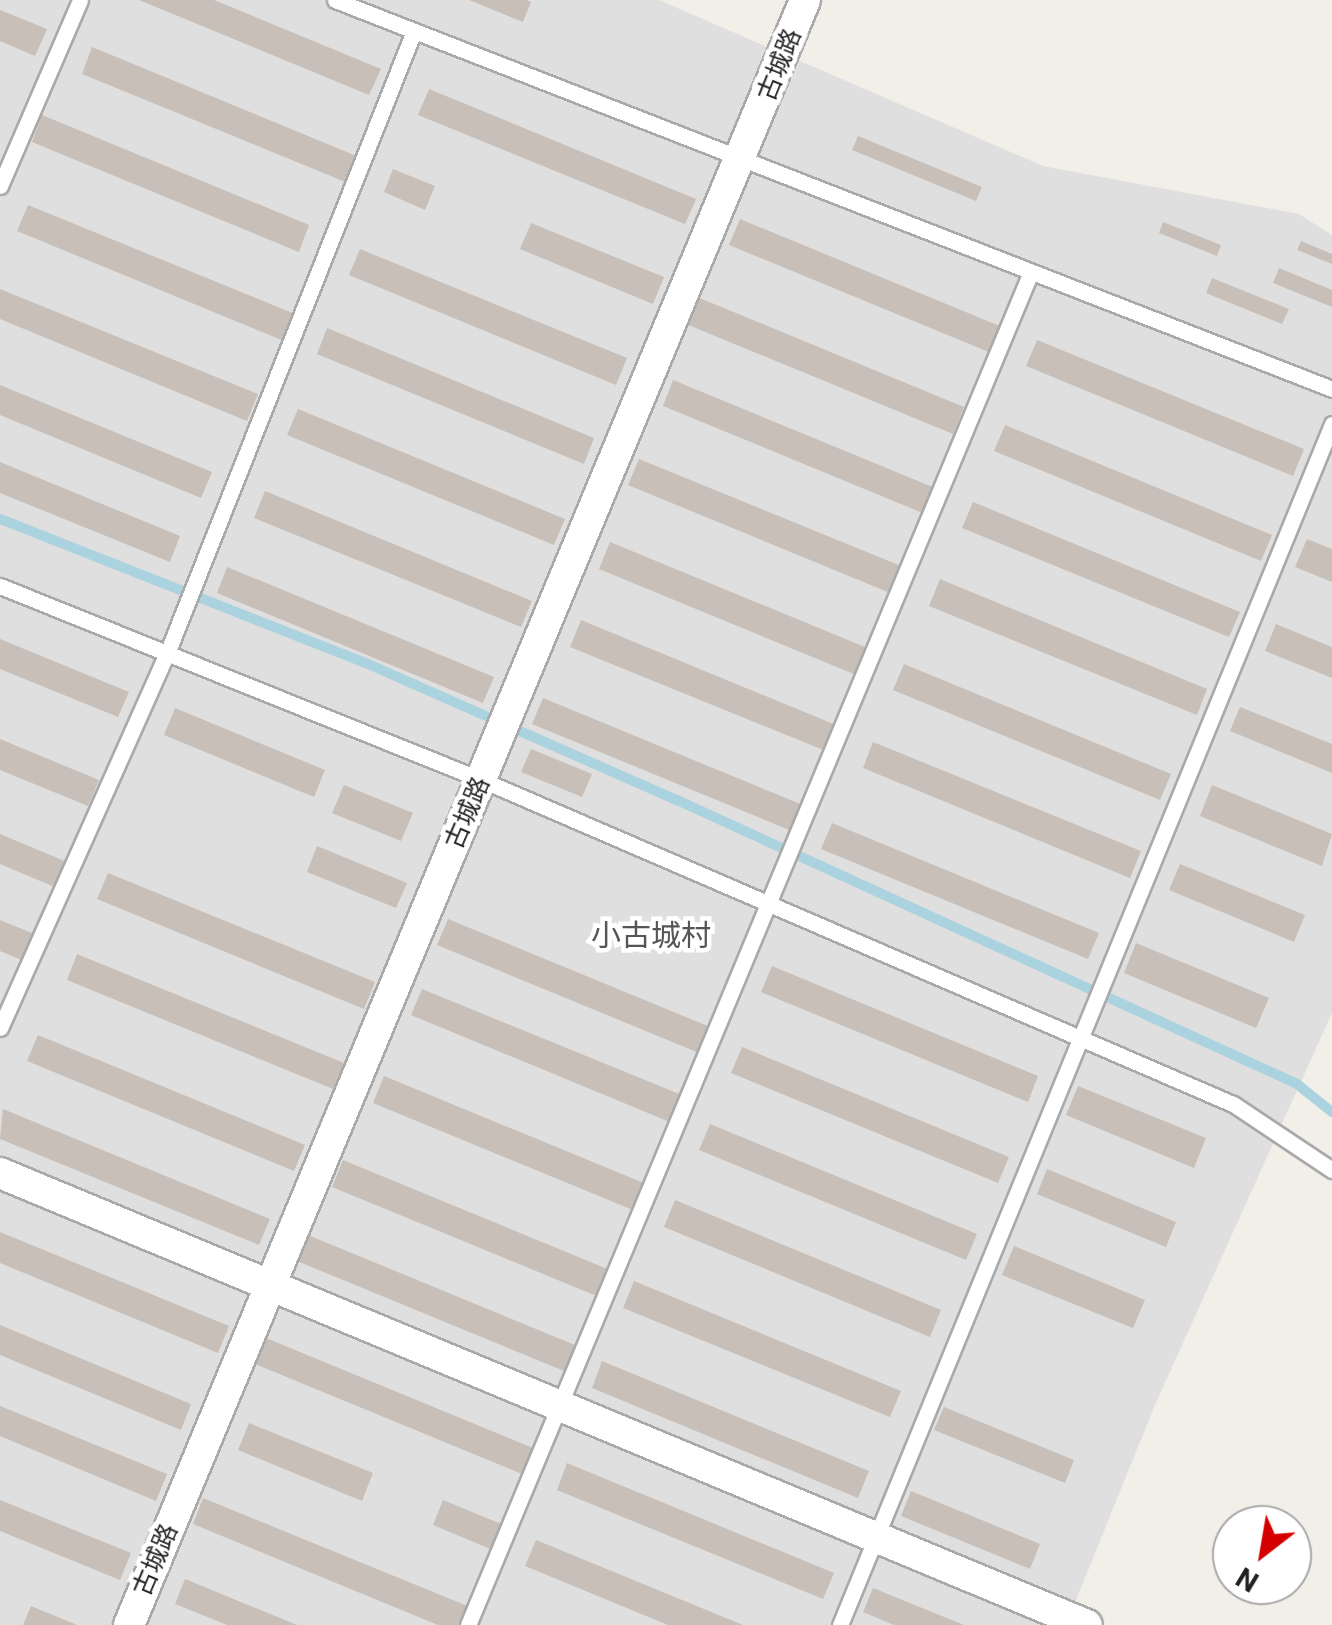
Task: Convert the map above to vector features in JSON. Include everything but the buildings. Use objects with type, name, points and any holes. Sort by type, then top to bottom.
[{"type":"street","name":"古城路","points":[[129,1625],[806,0]]},
{"type":"street","points":[[0,1172],[1087,1625]]},
{"type":"lane","points":[[0,186],[80,0]]},
{"type":"lane","points":[[335,0],[1332,389]]},
{"type":"lane","points":[[0,1028],[166,656],[414,31]]},
{"type":"lane","points":[[468,1625],[1031,272]]},
{"type":"lane","points":[[840,1625],[1332,424]]},
{"type":"lane","points":[[0,586],[482,780],[1232,1104],[1332,1170]]},
{"type":"shaded area","points":[[0,0],[659,0],[1043,166],[1299,214],[1332,235],[1332,1013],[1155,1405],[1066,1625],[0,1625]]},
{"type":"waterway","points":[[0,519],[368,664],[677,800],[1297,1084],[1332,1112]]},
{"type":"district","name":"小古城村","points":[[651,936]]}]
